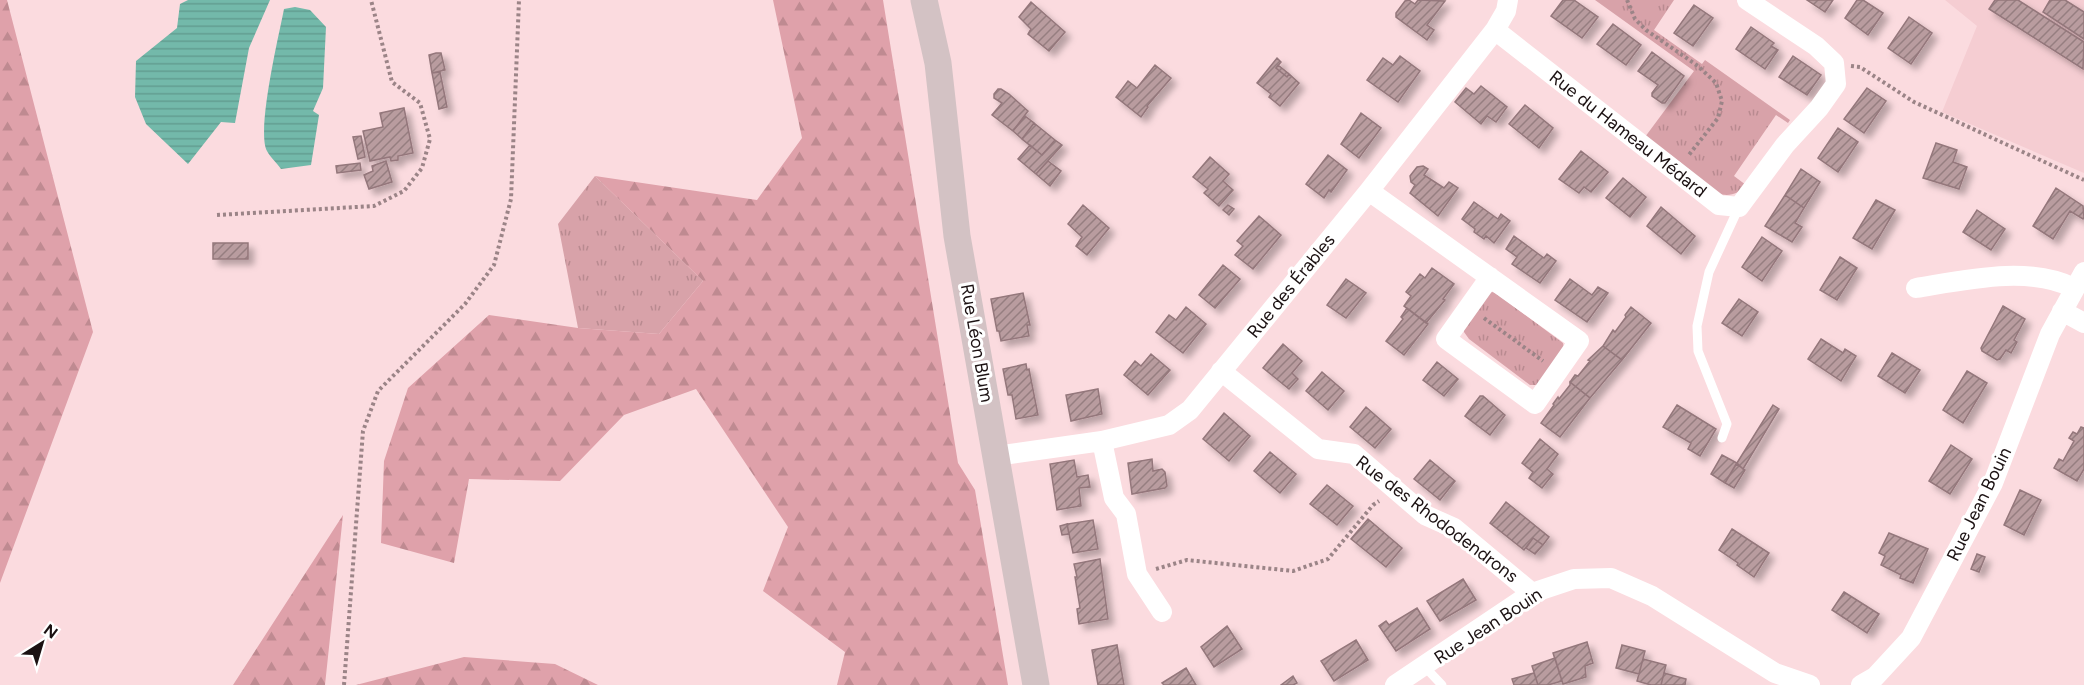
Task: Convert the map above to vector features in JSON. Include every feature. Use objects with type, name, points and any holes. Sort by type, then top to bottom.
[{"type":"street","name":"Rue Léon Blum","points":[[924,0],[938,63],[957,236],[1036,685]]},
{"type":"street","name":"Rue des Érables","points":[[996,456],[1102,441],[1169,425],[1190,410],[1370,191],[1495,30],[1506,11],[1508,0]]},
{"type":"street","points":[[1739,207],[1785,145],[1819,108],[1836,84],[1834,63],[1816,46],[1748,0]]},
{"type":"street","name":"Rue du Hameau Médard","points":[[1495,30],[1719,205],[1739,207]]},
{"type":"street","points":[[1370,191],[1490,277],[1579,341],[1535,404],[1446,339],[1490,277]]},
{"type":"street","points":[[1916,288],[2010,275],[2060,281],[2079,280]]},
{"type":"street","name":"Rue Jean Bouin","points":[[1862,685],[1875,677],[1911,638],[1917,627],[1993,483],[2050,334],[2079,280]]},
{"type":"street","points":[[2062,311],[2084,323]]},
{"type":"street","name":"Rue des Rhododendrons","points":[[1221,371],[1318,449],[1354,454],[1425,515],[1454,528],[1532,593]]},
{"type":"street","points":[[1102,441],[1114,498],[1126,514],[1137,574],[1162,612]]},
{"type":"street","name":"Rue Jean Bouin","points":[[1395,685],[1532,593],[1574,579],[1611,578],[1652,596],[1774,679],[1810,685]]},
{"type":"lane","points":[[1722,438],[1727,424],[1698,351],[1697,326],[1709,272],[1739,207]]},
{"type":"lane","points":[[1425,667],[1442,685]]},
{"type":"path","points":[[217,215],[374,206],[404,190],[422,168],[430,139],[420,103],[392,82],[371,0]]},
{"type":"path","points":[[345,685],[363,432],[378,392],[465,304],[494,265],[511,199],[519,0]]},
{"type":"path","points":[[1628,0],[1635,19],[1646,30],[1698,66],[1716,83],[1722,101],[1718,118],[1714,124],[1675,171]]},
{"type":"path","points":[[1834,63],[1860,67],[1914,102],[2084,180]]},
{"type":"path","points":[[1469,306],[1557,372]]},
{"type":"path","points":[[1137,574],[1187,560],[1293,572],[1328,559],[1373,505],[1395,489]]},
{"type":"shaded area","points":[[188,0],[270,0],[249,48],[235,123],[221,122],[188,164],[146,124],[135,97],[136,61],[177,28],[180,4]]},
{"type":"shaded area","points":[[1945,0],[2084,0],[2084,173],[1942,112],[1977,26]]},
{"type":"shaded area","points":[[295,7],[310,10],[326,27],[323,88],[313,111],[319,115],[311,165],[281,169],[267,151],[264,124],[284,9]]},
{"type":"green space","points":[[0,0],[7,0],[93,332],[0,583]]},
{"type":"green space","points":[[773,0],[883,0],[958,463],[975,490],[1008,685],[837,685],[845,652],[763,591],[788,527],[696,389],[624,415],[560,481],[469,479],[454,563],[381,543],[384,461],[408,388],[489,315],[578,328],[659,334],[703,281],[595,176],[757,200],[802,138]]},
{"type":"green space","points":[[1595,0],[1674,0],[1654,30],[1702,64],[1705,60],[1790,120],[1788,123],[1776,115],[1734,176],[1746,185],[1740,191],[1729,195],[1716,193],[1645,137],[1694,71]]},
{"type":"green space","points":[[595,176],[703,281],[659,334],[578,328],[558,224]]},
{"type":"green space","points":[[1492,292],[1563,343],[1564,348],[1537,385],[1530,385],[1469,339],[1464,332],[1464,327],[1487,294]]},
{"type":"green space","points":[[343,515],[325,685],[233,685]]},
{"type":"green space","points":[[464,657],[555,664],[598,685],[356,685]]},
{"type":"building","points":[[1409,0],[1415,4],[1418,0],[1445,1],[1427,25],[1434,30],[1427,40],[1396,17],[1396,13],[1405,1]]},
{"type":"building","points":[[1563,0],[1574,0],[1598,17],[1582,38],[1551,16]]},
{"type":"building","points":[[1807,0],[1833,0],[1825,12]]},
{"type":"building","points":[[1857,0],[1863,0],[1883,13],[1868,35],[1845,18]]},
{"type":"building","points":[[1995,0],[2018,0],[2084,42],[2083,69],[1989,9]]},
{"type":"building","points":[[2050,0],[2065,0],[2084,12],[2084,39],[2043,12]]},
{"type":"building","points":[[1031,2],[1065,32],[1049,51],[1028,34],[1031,29],[1019,17]]},
{"type":"building","points":[[1694,5],[1713,18],[1693,46],[1674,33]]},
{"type":"building","points":[[1909,17],[1932,33],[1911,64],[1888,48]]},
{"type":"building","points":[[1613,24],[1641,45],[1626,65],[1597,44]]},
{"type":"building","points":[[1751,27],[1774,43],[1771,46],[1778,50],[1765,69],[1736,49]]},
{"type":"building","points":[[1652,52],[1684,76],[1665,103],[1652,96],[1658,85],[1638,71]]},
{"type":"building","points":[[441,53],[445,70],[432,73],[429,55]]},
{"type":"building","points":[[1400,56],[1420,71],[1398,102],[1367,80],[1383,58],[1393,65]]},
{"type":"building","points":[[1793,56],[1821,75],[1807,95],[1779,77]]},
{"type":"building","points":[[1277,58],[1281,62],[1276,68],[1287,77],[1289,74],[1299,83],[1280,106],[1269,97],[1271,94],[1257,83]]},
{"type":"building","points":[[1155,65],[1171,78],[1147,106],[1141,117],[1116,97],[1128,81],[1137,88]]},
{"type":"building","points":[[1278,65],[1289,74],[1287,77],[1276,68]]},
{"type":"building","points":[[440,72],[447,107],[439,109],[432,73]]},
{"type":"building","points":[[1481,86],[1507,107],[1496,122],[1487,116],[1481,124],[1455,102],[1466,88],[1474,94]]},
{"type":"building","points":[[1867,88],[1886,101],[1864,133],[1844,119]]},
{"type":"building","points":[[998,89],[1009,94],[1028,111],[1013,131],[992,115],[1002,103],[994,98]]},
{"type":"building","points":[[1525,105],[1553,128],[1539,148],[1509,124]]},
{"type":"building","points":[[404,108],[413,153],[398,156],[398,160],[391,161],[390,157],[370,161],[363,131],[383,127],[380,113]]},
{"type":"building","points":[[1361,113],[1381,128],[1359,158],[1341,144]]},
{"type":"building","points":[[1025,116],[1034,123],[1022,139],[1013,131]]},
{"type":"building","points":[[1034,123],[1055,140],[1042,155],[1022,139]]},
{"type":"building","points":[[1838,128],[1858,142],[1838,172],[1818,158]]},
{"type":"building","points":[[361,136],[365,157],[358,159],[353,137]]},
{"type":"building","points":[[1055,140],[1062,145],[1036,174],[1018,159],[1030,145],[1042,155]]},
{"type":"building","points":[[1936,143],[1957,150],[1953,162],[1967,167],[1959,189],[1923,178]]},
{"type":"building","points":[[1581,151],[1608,172],[1591,192],[1584,187],[1579,193],[1559,179]]},
{"type":"building","points":[[1328,155],[1347,170],[1324,198],[1306,184]]},
{"type":"building","points":[[1210,157],[1229,174],[1223,181],[1233,190],[1219,206],[1204,193],[1208,189],[1193,177]]},
{"type":"building","points":[[386,161],[392,182],[369,189],[364,175],[373,171],[372,166]]},
{"type":"building","points":[[1048,161],[1061,171],[1050,186],[1036,174]]},
{"type":"building","points":[[360,163],[361,170],[337,173],[336,166]]},
{"type":"building","points":[[1423,166],[1428,169],[1424,175],[1444,188],[1449,182],[1458,188],[1438,216],[1410,193],[1415,185],[1411,182],[1410,176],[1417,167]]},
{"type":"building","points":[[1801,169],[1820,182],[1804,208],[1785,195]]},
{"type":"building","points":[[1623,178],[1646,197],[1630,217],[1606,198]]},
{"type":"building","points":[[2056,188],[2083,206],[2084,217],[2083,219],[2070,211],[2053,239],[2033,226]]},
{"type":"building","points":[[1785,195],[1804,208],[1795,223],[1802,227],[1792,242],[1765,226]]},
{"type":"building","points":[[1876,200],[1895,210],[1872,249],[1853,238]]},
{"type":"building","points":[[1474,202],[1498,219],[1501,214],[1510,221],[1494,243],[1486,236],[1484,239],[1474,232],[1475,229],[1462,219]]},
{"type":"building","points":[[1083,205],[1109,228],[1087,255],[1076,246],[1082,237],[1068,224]]},
{"type":"building","points":[[1228,205],[1234,209],[1229,215],[1223,210]]},
{"type":"building","points":[[1661,207],[1695,236],[1681,254],[1647,226]]},
{"type":"building","points":[[1977,210],[2005,229],[1991,250],[1963,232]]},
{"type":"building","points":[[1259,216],[1281,235],[1253,269],[1235,255],[1243,246],[1237,241]]},
{"type":"building","points":[[1514,236],[1544,258],[1547,254],[1556,261],[1540,283],[1512,264],[1517,257],[1506,249]]},
{"type":"building","points":[[1762,237],[1782,251],[1762,281],[1742,267]]},
{"type":"building","points":[[213,243],[248,243],[248,259],[213,259]]},
{"type":"building","points":[[1840,257],[1857,268],[1837,300],[1820,290]]},
{"type":"building","points":[[1223,265],[1240,279],[1215,308],[1199,295]]},
{"type":"building","points":[[1432,268],[1454,284],[1443,299],[1445,300],[1426,323],[1404,306],[1411,296],[1406,292],[1420,274],[1425,278]]},
{"type":"building","points":[[1346,279],[1366,293],[1346,318],[1327,305]]},
{"type":"building","points":[[1570,279],[1592,295],[1598,287],[1608,293],[1587,322],[1555,300]]},
{"type":"building","points":[[1023,293],[1030,325],[1027,325],[1029,336],[1001,341],[991,299]]},
{"type":"building","points":[[1739,299],[1758,312],[1742,336],[1722,323]]},
{"type":"building","points":[[2003,306],[2025,319],[2014,340],[2017,342],[2011,353],[2006,350],[1997,360],[1981,348]]},
{"type":"building","points":[[1186,307],[1206,324],[1183,353],[1156,332],[1169,315],[1176,320]]},
{"type":"building","points":[[1631,307],[1651,323],[1622,360],[1603,346]]},
{"type":"building","points":[[1407,308],[1428,324],[1404,355],[1386,341],[1403,319],[1401,317]]},
{"type":"building","points":[[1821,339],[1843,353],[1845,349],[1856,356],[1841,381],[1808,359]]},
{"type":"building","points":[[1283,344],[1302,361],[1292,373],[1298,379],[1289,389],[1263,368]]},
{"type":"building","points":[[1603,346],[1622,360],[1590,398],[1570,382],[1575,375],[1578,376],[1590,361],[1588,360]]},
{"type":"building","points":[[1892,353],[1920,370],[1905,393],[1878,376]]},
{"type":"building","points":[[1151,354],[1170,370],[1148,395],[1124,375],[1135,361],[1141,366]]},
{"type":"building","points":[[1437,362],[1458,379],[1444,396],[1423,380]]},
{"type":"building","points":[[1026,364],[1038,415],[1016,419],[1012,395],[1008,395],[1003,369]]},
{"type":"building","points":[[1967,371],[1987,383],[1963,423],[1943,410]]},
{"type":"building","points":[[1322,372],[1344,391],[1328,410],[1306,391]]},
{"type":"building","points":[[1570,382],[1590,398],[1560,437],[1541,423]]},
{"type":"building","points":[[1098,389],[1102,414],[1071,421],[1066,395]]},
{"type":"building","points":[[1480,396],[1483,396],[1505,415],[1490,435],[1465,416]]},
{"type":"building","points":[[1677,405],[1716,429],[1700,456],[1688,449],[1691,443],[1663,427]]},
{"type":"building","points":[[1773,405],[1779,409],[1743,469],[1737,463]]},
{"type":"building","points":[[1366,407],[1391,429],[1375,448],[1350,427]]},
{"type":"building","points":[[1224,413],[1250,436],[1229,461],[1203,439]]},
{"type":"building","points":[[2081,427],[2084,428],[2084,469],[2077,481],[2054,468],[2059,459],[2063,461],[2074,441],[2069,438],[2073,432],[2077,434]]},
{"type":"building","points":[[1540,439],[1558,454],[1547,469],[1553,474],[1542,488],[1529,478],[1533,472],[1522,463]]},
{"type":"building","points":[[1951,445],[1972,459],[1950,494],[1929,481]]},
{"type":"building","points":[[1270,452],[1296,474],[1280,493],[1254,471]]},
{"type":"building","points":[[1722,455],[1737,463],[1725,483],[1711,474]]},
{"type":"building","points":[[1152,459],[1153,471],[1162,469],[1165,472],[1167,486],[1132,494],[1128,463]]},
{"type":"building","points":[[1074,460],[1077,477],[1088,475],[1090,487],[1079,488],[1081,506],[1057,510],[1050,464]]},
{"type":"building","points":[[1430,460],[1455,481],[1440,500],[1414,479]]},
{"type":"building","points":[[1736,464],[1745,470],[1734,488],[1725,483]]},
{"type":"building","points":[[1327,485],[1353,506],[1337,525],[1310,504]]},
{"type":"building","points":[[2020,490],[2041,500],[2024,535],[2004,525]]},
{"type":"building","points":[[1506,502],[1549,537],[1543,545],[1533,538],[1524,550],[1490,523]]},
{"type":"building","points":[[1368,519],[1402,548],[1386,567],[1351,539]]},
{"type":"building","points":[[1093,520],[1098,549],[1073,553],[1067,524]]},
{"type":"building","points":[[1067,524],[1069,534],[1062,535],[1060,526]]},
{"type":"building","points":[[1732,529],[1769,553],[1754,577],[1719,550]]},
{"type":"building","points":[[1889,533],[1928,549],[1913,583],[1900,578],[1901,575],[1881,565],[1885,556],[1879,553]]},
{"type":"building","points":[[1533,538],[1543,545],[1535,554],[1526,548]]},
{"type":"building","points":[[1977,554],[1985,557],[1979,572],[1971,569]]},
{"type":"building","points":[[1100,559],[1108,619],[1079,624],[1077,609],[1080,608],[1074,564]]},
{"type":"building","points":[[1463,579],[1476,600],[1440,621],[1427,601]]},
{"type":"building","points":[[1844,592],[1879,614],[1867,633],[1832,610]]},
{"type":"building","points":[[1417,608],[1430,629],[1396,651],[1379,626],[1386,621],[1389,625]]},
{"type":"building","points":[[1227,626],[1242,649],[1214,667],[1201,647]]},
{"type":"building","points":[[1356,640],[1368,660],[1334,681],[1321,661]]},
{"type":"building","points":[[1587,642],[1593,663],[1585,666],[1586,677],[1563,684],[1553,653]]},
{"type":"building","points":[[1117,645],[1124,685],[1098,685],[1092,650]]},
{"type":"building","points":[[1622,645],[1645,651],[1639,674],[1616,668]]},
{"type":"building","points":[[1555,658],[1562,681],[1538,685],[1532,666]]},
{"type":"building","points":[[1643,659],[1666,665],[1661,685],[1637,681]]},
{"type":"building","points":[[1186,668],[1196,685],[1164,685],[1162,683]]},
{"type":"building","points":[[1534,673],[1538,685],[1514,685],[1512,679]]},
{"type":"building","points":[[1664,673],[1686,679],[1685,685],[1661,685]]},
{"type":"building","points":[[1293,676],[1297,683],[1281,685]]}]
